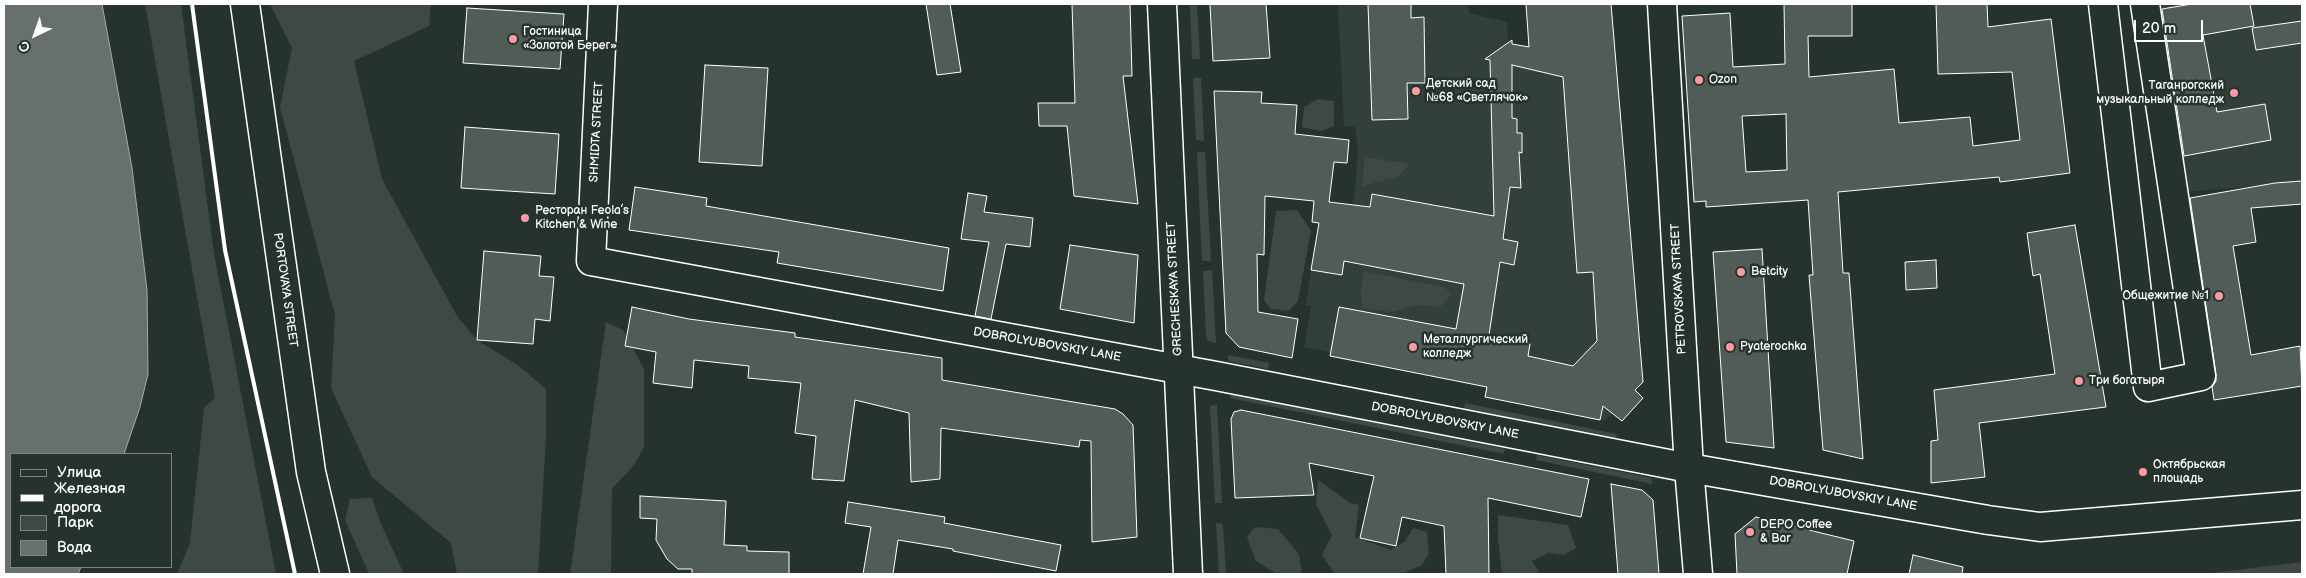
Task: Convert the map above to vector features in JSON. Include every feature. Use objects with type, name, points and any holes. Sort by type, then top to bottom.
[{"type":"street","name":"PORTOVAYA STREET","points":[[245,4],[311,472],[335,574]]},
{"type":"street","name":"SHMIDTA STREET","points":[[592,260],[603,4]]},
{"type":"street","name":"GRECHESKAYA STREET","points":[[1162,4],[1188,574]]},
{"type":"street","name":"PETROVSKAYA STREET","points":[[1662,4],[1689,468],[1698,574]]},
{"type":"street","points":[[2103,4],[2148,387],[2201,376],[2145,4]]},
{"type":"street","name":"DOBROLYUBOVSKIY LANE","points":[[592,260],[1179,369],[1689,468],[1988,520],[2040,526],[2302,506]]},
{"type":"shaded area","points":[[1338,4],[1467,4],[1469,13],[1507,22],[1508,43],[1548,51],[1615,51],[1643,382],[1635,390],[1643,398],[1622,421],[1613,413],[1604,421],[1485,397],[1487,387],[1330,356],[1330,352],[1304,347],[1311,306],[1306,305],[1311,270],[1342,275],[1355,190],[1358,150],[1355,127],[1344,126]]},
{"type":"shaded area","name":"Таганрогский музыкальный колледж","points":[[2152,4],[2302,4],[2302,182],[2183,192]]},
{"type":"green space","points":[[145,4],[181,4],[214,254],[276,574],[177,574],[190,543],[204,408],[215,398]]},
{"type":"green space","points":[[270,4],[431,4],[429,26],[354,61],[382,179],[457,316],[477,340],[519,366],[546,389],[546,436],[538,574],[457,574],[451,543],[372,477],[331,388],[335,315],[280,107],[292,48]]},
{"type":"green space","points":[[1190,4],[1197,4],[1200,59],[1192,59]]},
{"type":"green space","points":[[1193,78],[1201,78],[1204,141],[1196,140]]},
{"type":"green space","points":[[1318,99],[1334,101],[1334,126],[1321,131],[1302,127],[1304,107]]},
{"type":"green space","points":[[1197,152],[1205,152],[1211,261],[1202,261]]},
{"type":"green space","points":[[1365,157],[1410,164],[1396,178],[1362,187]]},
{"type":"green space","points":[[1297,210],[1311,231],[1298,301],[1289,311],[1271,309],[1264,300],[1276,211]]},
{"type":"green space","points":[[1212,270],[1216,343],[1208,341],[1206,336],[1203,271]]},
{"type":"green space","points":[[1364,271],[1444,287],[1452,294],[1440,307],[1415,305],[1392,312],[1362,308],[1361,290]]},
{"type":"green space","points":[[606,322],[623,330],[644,369],[644,447],[634,465],[612,489],[611,574],[570,574]]},
{"type":"green space","points":[[1228,355],[1269,363],[1268,369],[1228,361]]},
{"type":"green space","points":[[1232,394],[1505,449],[1504,454],[1230,398]]},
{"type":"green space","points":[[1465,403],[1617,434],[1616,439],[1464,409]]},
{"type":"green space","points":[[1217,405],[1222,503],[1215,503],[1210,406]]},
{"type":"green space","points":[[1537,455],[1651,478],[1652,484],[1536,460]]},
{"type":"green space","points":[[1318,480],[1350,503],[1359,505],[1355,537],[1391,550],[1405,541],[1413,528],[1427,532],[1429,553],[1422,565],[1402,574],[1334,573],[1322,555],[1332,535],[1316,504]]},
{"type":"green space","points":[[372,498],[381,524],[404,574],[369,574],[345,520],[350,499]]},
{"type":"green space","points":[[1498,515],[1568,525],[1576,548],[1564,555],[1548,553],[1532,561],[1540,574],[1502,574],[1498,539]]},
{"type":"green space","points":[[1216,523],[1223,524],[1226,574],[1219,574]]},
{"type":"green space","points":[[1255,527],[1278,529],[1299,554],[1302,574],[1277,574],[1256,561],[1247,537]]},
{"type":"green space","points":[[2302,562],[2302,574],[2200,574],[2220,572]]},
{"type":"water","points":[[4,4],[102,4],[132,168],[147,290],[148,374],[140,407],[124,453],[10,453],[10,568],[81,568],[78,574],[4,574]]},
{"type":"building","points":[[926,4],[950,4],[961,72],[937,75]]},
{"type":"building","points":[[1072,4],[1130,4],[1132,76],[1123,76],[1138,204],[1074,196],[1067,126],[1039,126],[1038,103],[1075,103]]},
{"type":"building","points":[[1210,4],[1266,4],[1270,58],[1213,61]]},
{"type":"building","points":[[1368,4],[1411,4],[1411,18],[1424,17],[1425,83],[1407,83],[1408,119],[1372,120]]},
{"type":"building","points":[[1526,4],[1611,4],[1643,382],[1635,390],[1643,398],[1622,421],[1603,406],[1600,420],[1485,397],[1487,387],[1330,356],[1339,307],[1456,329],[1464,284],[1344,261],[1342,275],[1311,270],[1319,223],[1312,222],[1314,201],[1265,196],[1264,255],[1257,254],[1258,312],[1298,319],[1292,358],[1239,347],[1226,333],[1214,91],[1262,92],[1261,103],[1297,105],[1295,134],[1349,140],[1347,163],[1334,162],[1329,202],[1370,207],[1372,194],[1494,216],[1490,60],[1485,59],[1512,40],[1512,44],[1529,47]],"holes":[[[1512,65],[1563,77],[1577,273],[1593,272],[1597,341],[1573,366],[1528,356],[1530,344],[1489,335],[1500,262],[1514,265],[1518,242],[1503,239],[1510,187],[1521,188],[1519,152],[1522,153],[1522,133],[1517,133],[1517,119],[1512,118]]]},
{"type":"building","points":[[1784,4],[1852,4],[1852,36],[1808,36],[1809,77],[1894,69],[1899,123],[1970,117],[1973,146],[2020,140],[2012,72],[1938,74],[1936,4],[1987,4],[1988,27],[2051,19],[2070,173],[2000,182],[1999,177],[1838,192],[1843,273],[1849,273],[1863,459],[1823,450],[1809,275],[1813,275],[1808,200],[1706,207],[1706,201],[1694,202],[1682,16],[1730,13],[1733,67],[1785,64]],"holes":[[[1786,114],[1787,170],[1746,172],[1742,116]]]},
{"type":"building","points":[[2192,4],[2250,4],[2254,26],[2203,35],[2217,112],[2265,104],[2271,140],[2184,156],[2162,9]]},
{"type":"building","name":"Гостиница «Золотой Берег»","points":[[467,8],[564,14],[560,69],[463,63]]},
{"type":"building","points":[[2302,21],[2302,43],[2256,50],[2252,28]]},
{"type":"building","points":[[705,65],[768,68],[762,166],[699,162]]},
{"type":"building","points":[[465,127],[559,134],[555,194],[461,188]]},
{"type":"building","name":"Общежитие №1","points":[[2302,181],[2302,204],[2251,208],[2256,242],[2233,246],[2251,355],[2300,346],[2302,386],[2214,400],[2212,387],[2216,381],[2216,374],[2190,198],[2275,183]]},
{"type":"building","points":[[635,187],[707,198],[706,206],[949,248],[943,291],[777,263],[779,252],[629,230]]},
{"type":"building","points":[[968,193],[987,196],[984,212],[1033,218],[1030,247],[1006,244],[991,319],[975,316],[989,242],[961,239]]},
{"type":"building","points":[[2075,225],[2106,407],[1979,423],[1985,477],[1931,483],[1931,441],[1938,440],[1934,390],[2055,374],[2040,274],[2033,276],[2027,233]]},
{"type":"building","points":[[1070,245],[1138,255],[1134,323],[1060,309]]},
{"type":"building","points":[[1762,249],[1774,448],[1726,442],[1713,252]]},
{"type":"building","points":[[484,251],[541,256],[539,276],[554,277],[550,321],[535,319],[533,344],[477,340]]},
{"type":"building","points":[[1936,260],[1937,288],[1906,290],[1905,262]]},
{"type":"building","points":[[632,307],[689,319],[795,333],[795,337],[942,358],[942,380],[1115,409],[1123,414],[1133,425],[1137,537],[1092,542],[1091,441],[1080,440],[1079,447],[941,428],[940,479],[911,482],[909,413],[855,400],[844,481],[812,479],[816,436],[795,433],[801,383],[748,378],[749,366],[694,360],[692,388],[653,383],[656,352],[625,346]]},
{"type":"building","points":[[1241,410],[1589,479],[1581,517],[1488,498],[1489,574],[1446,574],[1444,526],[1402,517],[1396,546],[1360,538],[1374,476],[1309,463],[1314,495],[1235,498],[1231,419],[1234,412]]},
{"type":"building","points":[[1611,484],[1642,490],[1653,500],[1659,574],[1618,574]]},
{"type":"building","points":[[640,496],[726,501],[724,545],[747,546],[747,551],[789,552],[789,574],[692,574],[692,569],[678,569],[667,559],[656,540],[657,519],[640,518]]},
{"type":"building","points":[[848,502],[945,517],[944,523],[1061,545],[1056,571],[953,551],[953,549],[898,540],[893,574],[863,574],[871,527],[845,523]]},
{"type":"building","points":[[1756,517],[1854,541],[1847,574],[1737,574],[1735,534]]},
{"type":"building","points":[[1913,555],[1963,567],[1962,574],[1909,574]]},
{"type":"railway","points":[[192,4],[225,250],[295,574]]},
{"type":"place","name":"Гостиница «Золотой Берег»","points":[[513,39]]},
{"type":"place","name":"Ozon","points":[[1699,80]]},
{"type":"place","name":"Детский сад №68 «Светлячок»","points":[[1416,91]]},
{"type":"place","name":"Таганрогский музыкальный колледж","points":[[2234,93]]},
{"type":"place","name":"Ресторан Feola’s Kitchen & Wine","points":[[525,218]]},
{"type":"place","name":"Betcity","points":[[1741,272]]},
{"type":"place","name":"Общежитие №1","points":[[2219,296]]},
{"type":"place","name":"Металлургический колледж","points":[[1413,347]]},
{"type":"place","name":"Pyaterochka","points":[[1730,347]]},
{"type":"place","name":"Три богатыря","points":[[2079,381]]},
{"type":"place","name":"Октябрьская площадь","points":[[2143,472]]},
{"type":"place","name":"DEPO Coffee & Bar","points":[[1750,532]]}]
